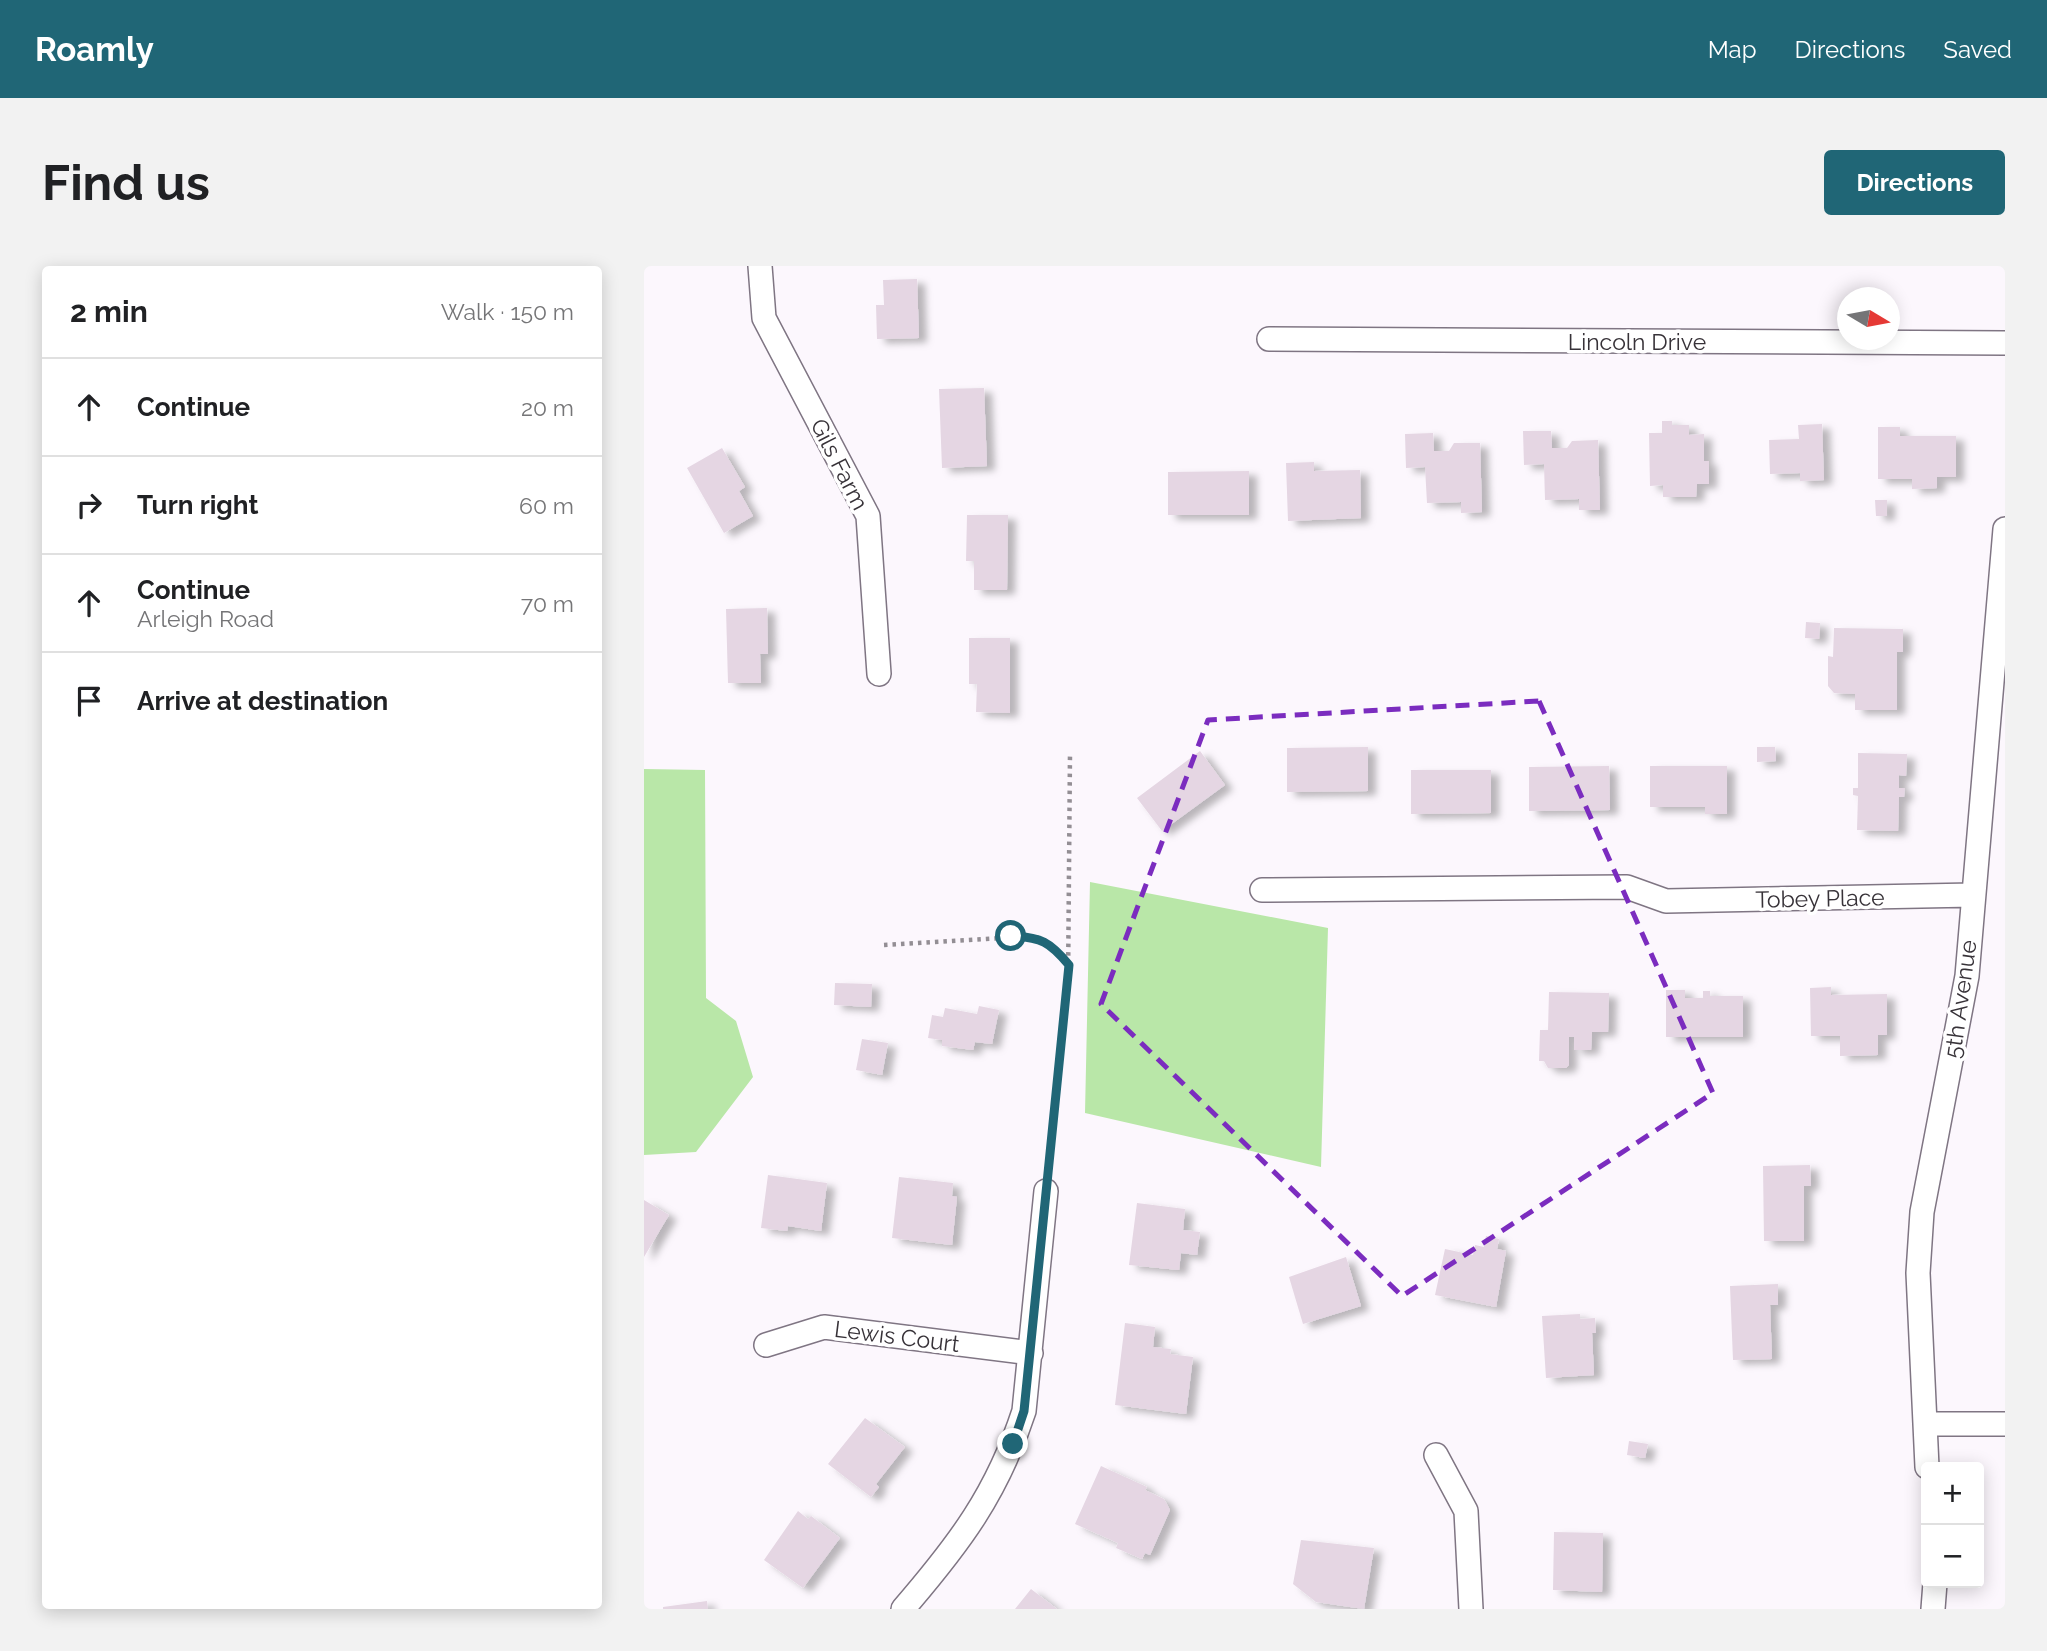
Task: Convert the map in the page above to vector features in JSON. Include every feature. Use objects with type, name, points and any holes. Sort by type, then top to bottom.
[{"type":"street","name":"Gils Farm","points":[[760,266],[764,318],[868,516],[879,674]]},
{"type":"street","name":"Lincoln Drive","points":[[1269,339],[2005,343]]},
{"type":"street","name":"5th Avenue","points":[[1927,1462],[1918,1273],[1922,1212],[1967,976],[2005,529]]},
{"type":"street","name":"Tobey Place","points":[[1262,890],[1627,887],[1667,901],[1973,895]]},
{"type":"street","points":[[903,1609],[963,1535],[999,1480],[1024,1411],[1046,1191]]},
{"type":"street","name":"Lewis Court","points":[[766,1345],[824,1327],[1031,1353]]},
{"type":"street","points":[[1925,1424],[2005,1423]]},
{"type":"street","points":[[1436,1455],[1466,1511],[1471,1609]]},
{"type":"street","points":[[1933,1609],[1935,1588]]},
{"type":"path","points":[[1046,1191],[1069,965],[1070,753]]},
{"type":"path","points":[[884,945],[1035,936],[1055,948],[1069,965]]},
{"type":"highlighted area","points":[[1539,701],[1713,1093],[1402,1296],[1101,1004],[1208,720]]},
{"type":"green space","points":[[644,769],[705,770],[706,998],[736,1021],[753,1077],[696,1152],[644,1155]]},
{"type":"green space","points":[[1090,882],[1328,928],[1321,1167],[1085,1113]]},
{"type":"building","points":[[917,279],[919,338],[877,339],[876,305],[884,305],[883,280]]},
{"type":"building","points":[[984,388],[987,466],[942,468],[939,389]]},
{"type":"building","points":[[1662,421],[1672,421],[1672,425],[1689,425],[1689,435],[1704,434],[1704,461],[1709,461],[1709,484],[1697,484],[1696,497],[1663,497],[1663,485],[1650,486],[1649,433],[1662,433]]},
{"type":"building","points":[[1822,424],[1824,480],[1800,481],[1800,473],[1770,474],[1769,440],[1799,439],[1798,425]]},
{"type":"building","points":[[1878,427],[1900,427],[1900,436],[1956,436],[1956,477],[1937,477],[1937,488],[1912,489],[1912,479],[1878,479]]},
{"type":"building","points":[[1523,431],[1551,431],[1552,448],[1567,448],[1572,441],[1598,440],[1600,510],[1579,510],[1579,499],[1545,500],[1544,464],[1524,465]]},
{"type":"building","points":[[1433,433],[1434,451],[1449,451],[1454,443],[1480,443],[1482,512],[1461,513],[1461,502],[1427,503],[1425,467],[1406,468],[1405,434]]},
{"type":"building","points":[[722,448],[745,487],[739,491],[753,516],[724,533],[687,468]]},
{"type":"building","points":[[1314,462],[1314,471],[1360,470],[1361,518],[1288,521],[1286,463]]},
{"type":"building","points":[[1249,471],[1249,515],[1168,515],[1168,472]]},
{"type":"building","points":[[1875,500],[1887,500],[1887,516],[1876,516]]},
{"type":"building","points":[[967,515],[1008,515],[1007,590],[974,590],[974,561],[966,561]]},
{"type":"building","points":[[767,608],[768,654],[760,654],[761,683],[728,683],[726,609]]},
{"type":"building","points":[[1806,622],[1820,623],[1819,639],[1805,638]]},
{"type":"building","points":[[1834,628],[1903,629],[1903,652],[1897,652],[1897,710],[1855,710],[1855,694],[1834,693],[1828,686],[1828,656],[1833,657]]},
{"type":"building","points":[[969,638],[1010,638],[1010,713],[976,712],[977,684],[969,684]]},
{"type":"building","points":[[1368,747],[1368,791],[1287,792],[1287,748]]},
{"type":"building","points":[[1757,747],[1775,747],[1776,761],[1757,762]]},
{"type":"building","points":[[1200,751],[1225,785],[1162,831],[1137,798]]},
{"type":"building","points":[[1858,753],[1907,754],[1906,776],[1899,775],[1899,788],[1905,788],[1904,797],[1899,797],[1898,831],[1857,830],[1858,796],[1853,795],[1853,788],[1858,788]]},
{"type":"building","points":[[1609,766],[1610,810],[1529,811],[1529,767]]},
{"type":"building","points":[[1650,766],[1727,766],[1727,814],[1705,814],[1705,807],[1650,807]]},
{"type":"building","points":[[1411,770],[1491,770],[1491,813],[1411,814]]},
{"type":"building","points":[[835,983],[872,984],[871,1007],[834,1005]]},
{"type":"building","points":[[1831,987],[1831,995],[1887,994],[1887,1035],[1878,1035],[1878,1055],[1840,1056],[1840,1036],[1811,1036],[1810,988]]},
{"type":"building","points":[[1666,990],[1685,990],[1685,998],[1703,998],[1703,991],[1710,991],[1710,996],[1743,996],[1743,1037],[1666,1037]]},
{"type":"building","points":[[1549,992],[1609,993],[1608,1032],[1592,1032],[1591,1050],[1574,1050],[1574,1037],[1569,1037],[1569,1065],[1566,1068],[1548,1068],[1544,1061],[1539,1061],[1540,1030],[1548,1030]]},
{"type":"building","points":[[979,1006],[999,1010],[992,1044],[975,1042],[973,1050],[942,1046],[942,1040],[928,1038],[932,1015],[943,1017],[945,1008],[977,1014]]},
{"type":"building","points":[[862,1039],[888,1043],[882,1075],[856,1070]]},
{"type":"building","points":[[1810,1165],[1811,1186],[1804,1186],[1804,1241],[1764,1241],[1763,1166]]},
{"type":"building","points":[[768,1175],[827,1183],[821,1231],[788,1226],[787,1231],[761,1228]]},
{"type":"building","points":[[899,1177],[953,1183],[952,1196],[957,1197],[952,1245],[892,1238]]},
{"type":"building","points":[[644,1200],[669,1215],[644,1257]]},
{"type":"building","points":[[1137,1203],[1185,1209],[1183,1230],[1200,1232],[1197,1255],[1181,1253],[1179,1270],[1129,1265]]},
{"type":"building","points":[[1486,1236],[1499,1239],[1497,1249],[1506,1251],[1496,1307],[1435,1295],[1445,1249],[1473,1255],[1475,1245],[1484,1247]]},
{"type":"building","points":[[1346,1257],[1361,1306],[1303,1324],[1289,1277]]},
{"type":"building","points":[[1778,1284],[1778,1305],[1770,1305],[1772,1359],[1733,1360],[1730,1286]]},
{"type":"building","points":[[1580,1314],[1580,1319],[1595,1318],[1596,1333],[1592,1333],[1594,1375],[1546,1378],[1542,1316]]},
{"type":"building","points":[[1125,1323],[1155,1327],[1153,1347],[1171,1349],[1170,1354],[1193,1357],[1186,1414],[1115,1405]]},
{"type":"building","points":[[865,1418],[905,1447],[876,1484],[879,1487],[871,1497],[828,1464]]},
{"type":"building","points":[[1629,1441],[1648,1444],[1645,1458],[1627,1455]]},
{"type":"building","points":[[1101,1466],[1147,1487],[1145,1490],[1164,1499],[1170,1510],[1150,1555],[1145,1553],[1142,1559],[1116,1548],[1118,1543],[1075,1524]]},
{"type":"building","points":[[798,1511],[808,1519],[811,1516],[840,1538],[803,1588],[764,1560]]},
{"type":"building","points":[[1554,1532],[1603,1533],[1602,1592],[1553,1590]]},
{"type":"building","points":[[1301,1540],[1374,1548],[1364,1609],[1316,1602],[1293,1584]]},
{"type":"building","points":[[1031,1589],[1057,1609],[1015,1609]]},
{"type":"building","points":[[707,1601],[708,1609],[663,1609],[663,1607]]},
{"type":"route","points":[[1011,936],[1035,936],[1055,948],[1069,965],[1031,1353],[1024,1411],[1013,1444]]}]
